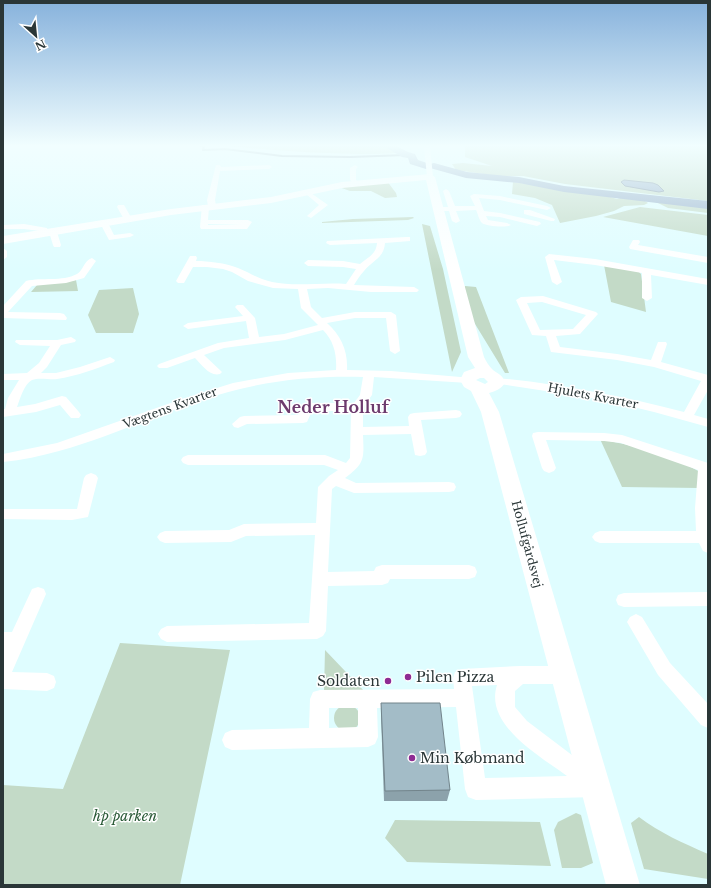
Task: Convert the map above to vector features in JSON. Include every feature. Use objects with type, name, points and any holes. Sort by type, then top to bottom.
[{"type":"street","points":[[205,222],[213,187]]},
{"type":"street","points":[[3,240],[208,206],[260,201],[335,187]]},
{"type":"street","name":"Hollufgårdsvej","points":[[432,187],[490,412],[563,675],[624,885]]},
{"type":"street","points":[[446,190],[456,221]]},
{"type":"street","points":[[308,193],[324,205],[311,216]]},
{"type":"street","points":[[507,225],[485,222],[474,196],[500,198],[547,208]]},
{"type":"street","points":[[437,209],[479,209],[499,206],[551,219]]},
{"type":"street","points":[[121,207],[128,219]]},
{"type":"street","points":[[479,209],[537,224]]},
{"type":"street","points":[[104,223],[112,238],[130,235]]},
{"type":"street","points":[[3,227],[18,225],[44,230],[49,232],[57,245]]},
{"type":"street","points":[[330,243],[407,239]]},
{"type":"street","points":[[349,286],[361,268],[378,255],[381,250],[380,240]]},
{"type":"street","points":[[636,242],[634,247],[708,260]]},
{"type":"street","points":[[3,251],[3,257]]},
{"type":"street","points":[[557,282],[550,257],[595,262],[708,282]]},
{"type":"street","points":[[3,313],[16,295],[29,283],[66,280],[81,276],[92,261]]},
{"type":"street","points":[[181,282],[192,261],[235,270],[251,279],[273,285],[328,285],[371,289],[414,290]]},
{"type":"street","points":[[308,263],[343,264],[361,268]]},
{"type":"street","points":[[646,271],[647,298]]},
{"type":"street","points":[[302,286],[306,308],[323,324],[339,345],[342,362],[341,374]]},
{"type":"street","points":[[3,295],[16,295]]},
{"type":"street","points":[[543,299],[593,314],[576,332],[550,333],[536,333],[521,300],[543,299]]},
{"type":"street","points":[[240,307],[250,318],[253,325],[254,340]]},
{"type":"street","points":[[3,313],[60,316],[62,318]]},
{"type":"street","points":[[163,366],[222,345],[285,337],[354,315],[391,315],[395,351]]},
{"type":"street","points":[[188,326],[206,322],[250,318]]},
{"type":"street","points":[[550,333],[555,350],[584,352],[655,364],[707,383],[687,417]]},
{"type":"street","points":[[20,342],[56,343],[71,340]]},
{"type":"street","points":[[6,413],[23,382],[43,364],[56,343]]},
{"type":"street","points":[[655,364],[662,344]]},
{"type":"street","name":"Vægtens Kvarter","points":[[196,354],[216,372]]},
{"type":"street","points":[[3,377],[56,376],[70,374],[110,360]]},
{"type":"street","name":"Vægtens Kvarter","points":[[3,458],[60,447],[202,395],[264,380],[304,375],[341,374],[482,377]]},
{"type":"street","points":[[167,634],[317,631],[325,487],[348,469],[357,459],[357,407],[366,395],[369,375]]},
{"type":"street","name":"Hjulets Kvarter","points":[[482,377],[583,392],[632,402],[708,423]]},
{"type":"street","points":[[6,413],[36,408],[62,400],[75,415]]},
{"type":"street","points":[[238,424],[244,420],[303,419],[307,407],[357,407]]},
{"type":"street","points":[[420,452],[414,417],[456,414]]},
{"type":"street","points":[[357,431],[416,430]]},
{"type":"street","points":[[549,468],[538,436],[604,436],[622,439],[707,468],[703,500],[706,542],[600,537]]},
{"type":"street","points":[[188,460],[325,460],[348,469]]},
{"type":"street","points":[[3,514],[72,515],[83,513],[91,478]]},
{"type":"street","points":[[334,479],[354,488],[449,487]]},
{"type":"street","points":[[165,537],[231,536],[244,530],[322,529]]},
{"type":"street","points":[[320,579],[382,578],[382,572],[469,572]]},
{"type":"street","points":[[3,671],[10,640],[38,594]]},
{"type":"street","points":[[624,600],[708,599]]},
{"type":"street","points":[[636,622],[664,669],[708,718]]},
{"type":"street","points":[[520,675],[505,687],[506,710],[520,728],[596,786]]},
{"type":"street","points":[[563,675],[520,675],[462,678],[476,789],[596,786]]},
{"type":"street","points":[[3,680],[47,682]]},
{"type":"street","points":[[319,738],[320,699],[464,698]]},
{"type":"street","points":[[232,740],[368,738],[367,699]]},
{"type":"green space","points":[[340,187],[392,187],[397,197],[385,198],[371,191],[350,191]]},
{"type":"green space","points":[[513,187],[553,187],[601,194],[617,199],[623,197],[642,199],[648,203],[644,205],[624,206],[614,211],[596,216],[560,223],[552,205],[535,198],[512,194]]},
{"type":"green space","points":[[594,187],[708,187],[708,201]]},
{"type":"green space","points":[[652,200],[708,205],[708,213],[668,208]]},
{"type":"green space","points":[[640,207],[708,215],[708,236],[603,217]]},
{"type":"green space","points":[[414,218],[408,220],[322,223],[353,219]]},
{"type":"green space","points":[[422,224],[430,226],[443,269],[461,352],[452,372]]},
{"type":"green space","points":[[604,265],[638,271],[641,274],[646,312],[611,302]]},
{"type":"green space","points":[[76,280],[78,291],[31,292],[37,285]]},
{"type":"green space","points":[[465,286],[476,287],[509,373],[505,373],[472,319],[464,289]]},
{"type":"green space","points":[[133,288],[139,314],[133,333],[96,333],[88,315],[99,290]]},
{"type":"green space","points":[[600,439],[652,451],[676,460],[700,472],[699,488],[622,487]]},
{"type":"green space","name":"hp parken","points":[[120,643],[230,650],[180,885],[3,885],[3,785],[63,789]]},
{"type":"green space","points":[[325,650],[365,692],[324,691]]},
{"type":"green space","points":[[347,705],[356,709],[360,718],[356,727],[347,731],[338,727],[334,718],[338,709]]},
{"type":"green space","points":[[576,813],[581,815],[593,863],[581,868],[562,868],[554,830],[558,822]]},
{"type":"green space","points":[[639,817],[663,833],[708,854],[708,879],[644,869],[631,823]]},
{"type":"green space","points":[[395,820],[540,822],[551,866],[407,862],[385,838]]},
{"type":"water","points":[[633,187],[660,187],[664,191],[659,192]]},
{"type":"building","name":"Min Købmand","points":[[381,703],[440,703],[450,790],[385,791]]},
{"type":"waterway","points":[[556,187],[708,205]]},
{"type":"place","name":"Pilen Pizza","points":[[408,677]]},
{"type":"place","name":"Soldaten","points":[[388,681]]},
{"type":"place","name":"Min Købmand","points":[[412,758]]},
{"type":"district","name":"Neder Holluf","points":[[333,407]]}]
